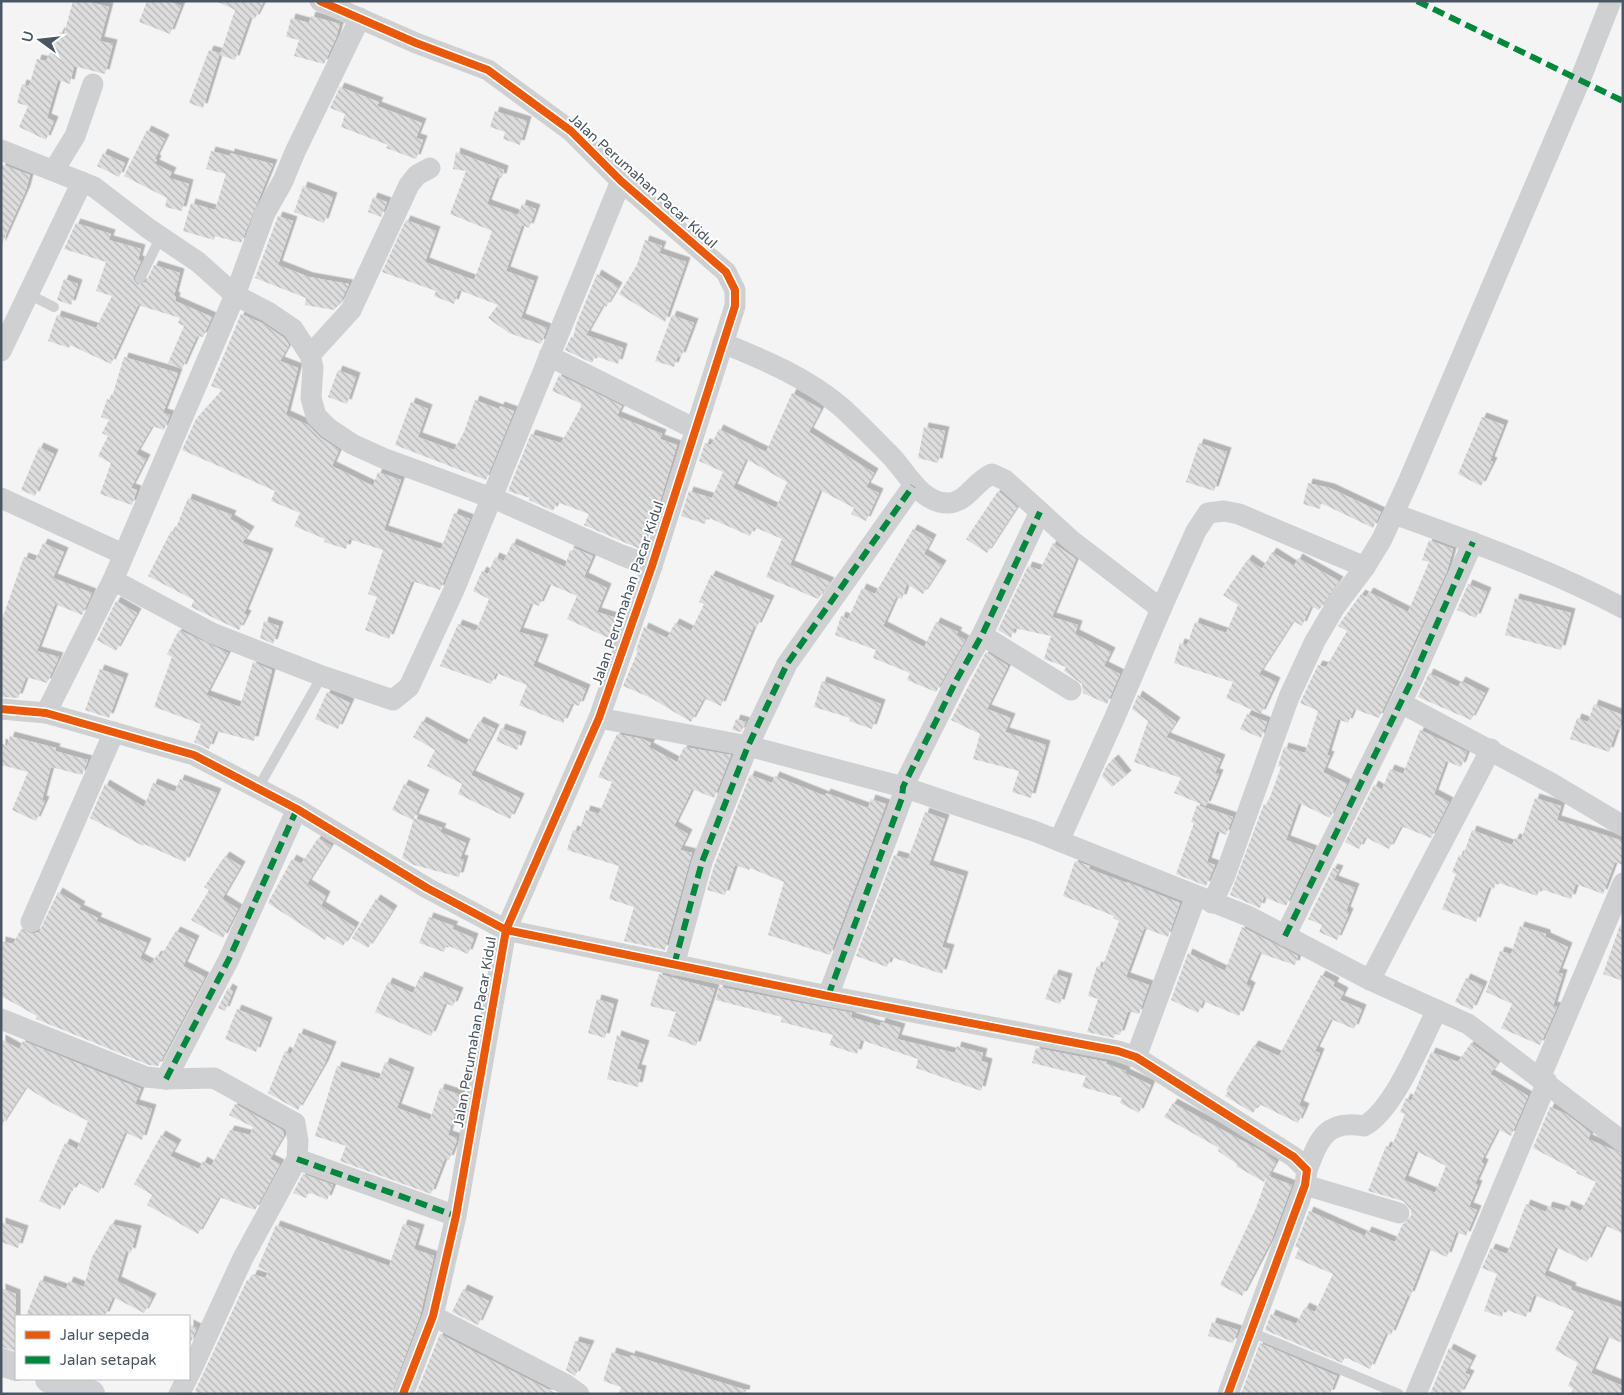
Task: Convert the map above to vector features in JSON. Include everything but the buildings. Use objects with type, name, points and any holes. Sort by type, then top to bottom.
[{"type":"main road","points":[[1,1362],[15,1368]]},
{"type":"main road","points":[[57,1385],[91,1394]]},
{"type":"street","name":"Jalan Perumahan Pacar Kidul","points":[[320,1],[416,43],[488,70],[571,131],[621,181],[726,272],[735,290],[735,306],[652,566],[599,718],[506,930],[456,1216],[433,1316],[403,1394]]},
{"type":"street","points":[[1136,1057],[1204,900],[1224,878],[1290,697],[1315,641],[1335,607],[1382,539],[1394,514],[1580,80],[1611,1]]},
{"type":"street","points":[[46,713],[113,580],[234,295],[265,213],[284,181],[295,152],[360,18]]},
{"type":"street","points":[[54,170],[76,136],[93,84]]},
{"type":"street","points":[[1,150],[94,187],[198,262],[234,295],[268,312],[293,329],[310,355],[313,367],[311,398],[316,416],[328,428],[352,444],[384,458],[492,498],[621,555],[652,566]]},
{"type":"street","points":[[310,355],[351,310],[410,185],[417,175],[430,168]]},
{"type":"street","points":[[113,580],[212,633],[322,676],[393,700],[402,695],[409,687],[454,590],[621,181]]},
{"type":"street","points":[[1,351],[82,182]]},
{"type":"street","points":[[723,343],[780,367],[839,405],[896,461],[913,486],[938,501],[948,503],[961,500],[982,478],[992,474],[1005,480],[1071,540],[1161,608]]},
{"type":"street","points":[[549,356],[695,429]]},
{"type":"street","points":[[674,965],[702,862],[748,746],[787,664],[913,486]]},
{"type":"street","points":[[1,498],[123,554]]},
{"type":"street","points":[[1059,841],[1161,608],[1196,531],[1208,513],[1224,511],[1239,514],[1364,567]]},
{"type":"street","points":[[828,996],[902,798],[903,787],[957,679],[982,635],[1040,512]]},
{"type":"street","points":[[1394,514],[1473,542],[1578,584],[1623,608]]},
{"type":"street","points":[[1285,936],[1401,703],[1473,542]]},
{"type":"street","points":[[982,635],[1071,690]]},
{"type":"street","points":[[1401,703],[1491,749],[1623,826]]},
{"type":"street","points":[[1,709],[46,713],[194,755],[297,809],[427,888],[506,930],[828,996],[1118,1051],[1136,1057],[1294,1157],[1306,1177],[1399,1213]]},
{"type":"street","points":[[599,718],[748,746],[903,787],[1059,841],[1248,916],[1370,980],[1468,1024],[1621,1137]]},
{"type":"street","points":[[30,922],[114,732]]},
{"type":"street","points":[[1370,980],[1491,749]]},
{"type":"street","points":[[166,1079],[229,959],[297,809]]},
{"type":"street","points":[[1416,1394],[1623,882]]},
{"type":"street","points":[[1228,1394],[1319,1140],[1332,1128],[1349,1124],[1364,1126],[1380,1113],[1392,1098],[1437,1010]]},
{"type":"street","points":[[1,1019],[146,1077],[166,1079],[214,1078],[295,1123],[298,1141],[296,1159],[243,1258],[190,1373]]},
{"type":"street","points":[[296,1159],[456,1216]]},
{"type":"street","points":[[433,1316],[565,1384],[579,1394]]},
{"type":"street","points":[[179,1394],[186,1380]]},
{"type":"lane","points":[[140,279],[161,236]]},
{"type":"lane","points":[[28,294],[54,307]]},
{"type":"lane","points":[[258,788],[322,676]]},
{"type":"lane","points":[[1251,1332],[1399,1394]]},
{"type":"marked path","points":[[1417,1],[1623,101]]},
{"type":"marked path","points":[[674,965],[702,862],[748,746],[787,664],[913,486]]},
{"type":"marked path","points":[[828,996],[902,798],[903,787],[957,679],[982,635],[1040,512]]},
{"type":"marked path","points":[[1285,936],[1413,678],[1473,542]]},
{"type":"marked path","points":[[166,1079],[229,959],[297,809]]},
{"type":"marked path","points":[[297,1159],[456,1216]]},
{"type":"cycle path","points":[[320,1],[416,43],[488,70],[571,131],[621,181],[726,272],[735,290],[735,306],[652,566],[599,718],[506,930],[456,1216],[433,1316],[403,1394]]},
{"type":"cycle path","points":[[1,709],[46,713],[194,755],[297,809],[427,888],[506,930],[828,996],[1118,1051],[1136,1057],[1294,1157],[1307,1170],[1305,1185],[1228,1394]]}]
